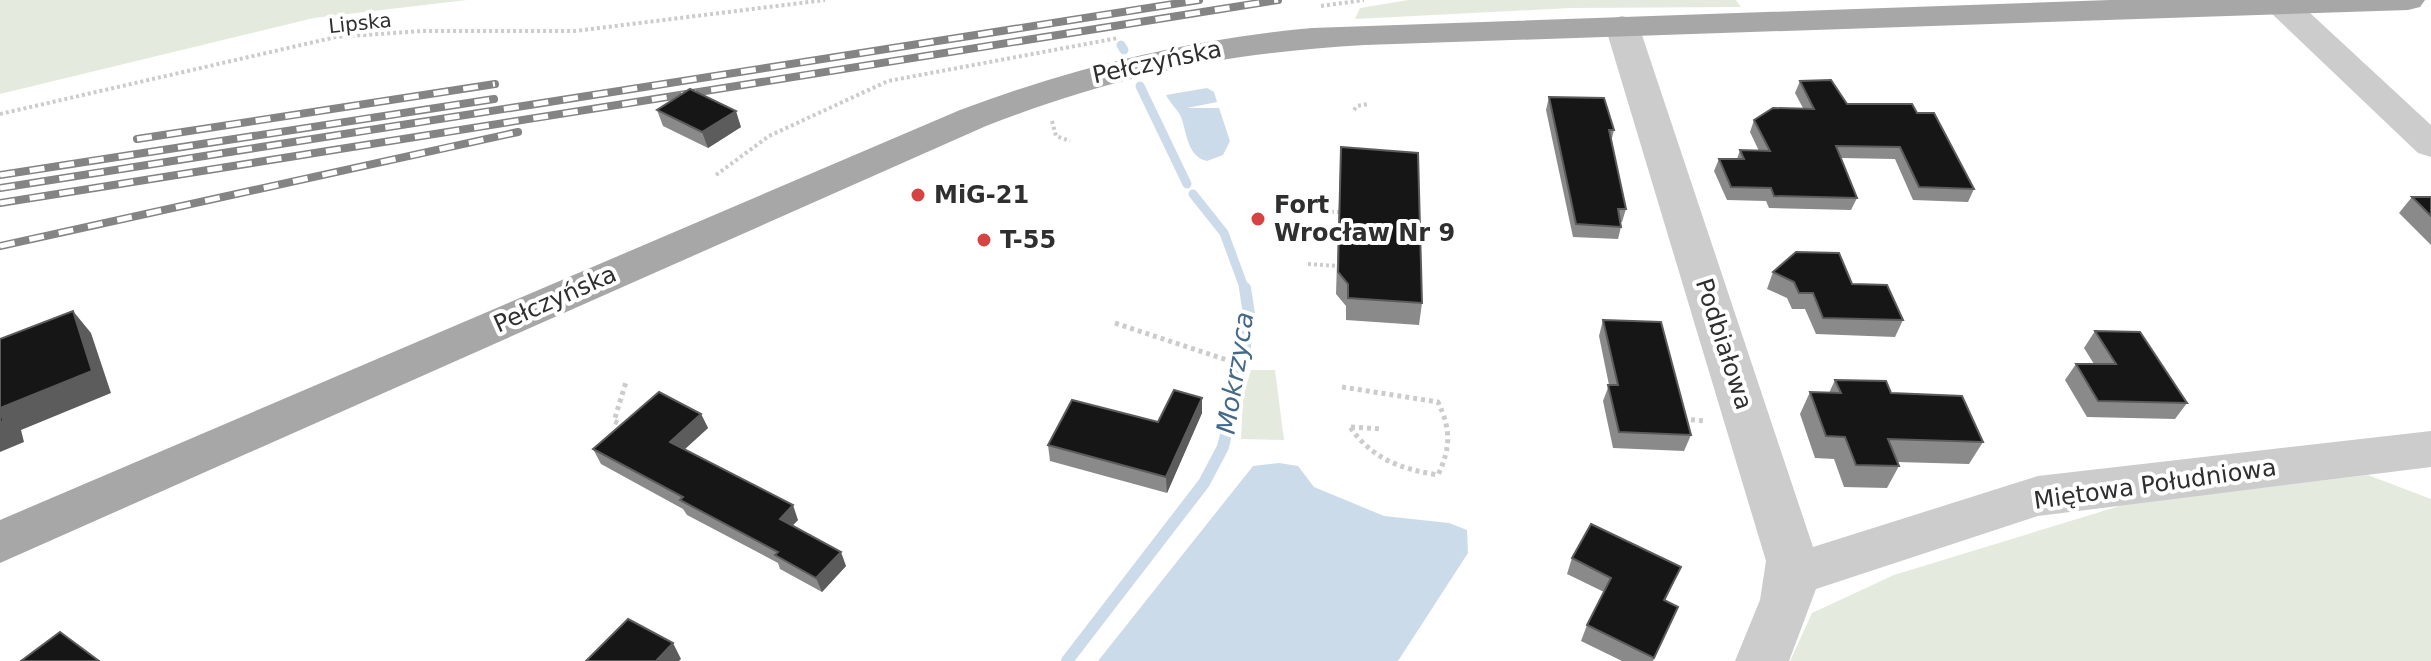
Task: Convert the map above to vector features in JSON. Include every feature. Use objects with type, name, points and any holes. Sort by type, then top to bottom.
[{"type":"main road","name":"Pełczyńska","points":[[0,542],[878,158],[1067,82],[1165,56],[1259,41],[2166,4],[2408,0]]},
{"type":"street","points":[[2281,4],[2431,145]]},
{"type":"street","name":"Podbiałowa","points":[[1622,26],[1788,547],[1793,575],[1787,601],[1762,661]]},
{"type":"street","name":"Miętowa Południowa","points":[[1793,575],[2038,496],[2431,449]]},
{"type":"path","name":"Lipska","points":[[0,114],[336,37],[422,31],[575,31],[825,0]]},
{"type":"path","points":[[1354,110],[1357,106],[1368,104]]},
{"type":"path","points":[[1046,109],[1056,136],[1070,141]]},
{"type":"path","points":[[716,175],[769,136],[815,115]]},
{"type":"path","points":[[1313,211],[1339,212]]},
{"type":"path","points":[[1308,264],[1338,266]]},
{"type":"path","points":[[1115,323],[1233,362],[1229,384],[1245,386]]},
{"type":"path","points":[[626,382],[614,421],[636,432]]},
{"type":"path","points":[[1342,387],[1438,402],[1448,423],[1452,445],[1438,475],[1397,469],[1359,443],[1350,427],[1381,429]]},
{"type":"shaded area","points":[[0,0],[467,0],[314,18],[0,94]]},
{"type":"shaded area","points":[[1408,0],[1736,0],[1741,7],[1571,8],[1355,19],[1360,8]]},
{"type":"shaded area","points":[[1251,370],[1275,370],[1284,440],[1241,439],[1243,397]]},
{"type":"shaded area","points":[[2368,475],[2431,499],[2431,661],[1790,661],[1812,613],[1894,575],[2126,504]]},
{"type":"water","points":[[1207,88],[1214,92],[1217,102],[1187,108],[1219,108],[1230,141],[1223,155],[1207,161],[1195,155],[1181,117],[1166,95]]},
{"type":"water","points":[[1279,463],[1298,466],[1314,487],[1384,516],[1449,523],[1467,530],[1468,553],[1398,661],[1098,661],[1253,466]]},
{"type":"building","points":[[1831,80],[1847,104],[1912,104],[1917,113],[1934,113],[1974,189],[1919,187],[1900,147],[1836,146],[1857,198],[1774,196],[1771,188],[1731,187],[1719,159],[1744,159],[1740,150],[1770,151],[1754,120],[1773,108],[1814,109],[1800,81]]},
{"type":"building","points":[[690,89],[736,111],[702,132],[657,110]]},
{"type":"building","points":[[1549,97],[1604,98],[1614,130],[1609,130],[1626,209],[1618,209],[1621,227],[1576,224]]},
{"type":"building","points":[[1341,147],[1418,153],[1422,303],[1348,298],[1348,284],[1338,272]]},
{"type":"building","points":[[2412,197],[2431,197],[2431,216]]},
{"type":"building","points":[[1796,252],[1839,253],[1852,284],[1887,285],[1903,320],[1823,318],[1813,293],[1799,293],[1794,282],[1773,272]]},
{"type":"building","points":[[73,311],[92,371],[0,408],[0,339]]},
{"type":"building","points":[[1603,320],[1661,322],[1691,435],[1619,432],[1608,385],[1618,385]]},
{"type":"building","points":[[2095,331],[2140,332],[2187,403],[2098,401],[2076,364],[2116,364]]},
{"type":"building","points":[[1835,380],[1886,381],[1891,393],[1962,396],[1983,442],[1888,439],[1899,466],[1856,465],[1845,437],[1826,436],[1810,392],[1841,393]]},
{"type":"building","points":[[1174,390],[1202,398],[1166,477],[1048,445],[1072,400],[1158,422]]},
{"type":"building","points":[[659,392],[701,414],[670,442],[793,505],[780,519],[841,552],[816,578],[775,555],[778,552],[680,500],[683,497],[593,449]]},
{"type":"building","points":[[1591,524],[1681,567],[1664,600],[1678,607],[1654,658],[1587,625],[1611,578],[1572,558]]},
{"type":"building","points":[[628,619],[673,643],[656,661],[586,661]]},
{"type":"building","points":[[60,632],[99,661],[21,661]]},
{"type":"waterway","name":"Mokrzyca","points":[[1121,45],[1124,50]]},
{"type":"waterway","name":"Mokrzyca","points":[[1140,86],[1187,184]]},
{"type":"waterway","name":"Mokrzyca","points":[[1193,194],[1224,233],[1245,290]]},
{"type":"waterway","name":"Mokrzyca","points":[[1067,661],[1204,483],[1223,447],[1243,362],[1249,314],[1245,288]]},
{"type":"railway","points":[[0,188],[1199,0]]},
{"type":"railway","points":[[0,203],[1278,0]]},
{"type":"railway","points":[[137,139],[495,84]]},
{"type":"railway","points":[[0,175],[494,99]]},
{"type":"railway","points":[[0,246],[518,132]]},
{"type":"place","name":"MiG-21","points":[[918,195]]},
{"type":"place","name":"Fort Wrocław Nr 9","points":[[1258,219]]},
{"type":"place","name":"T-55","points":[[984,240]]}]
